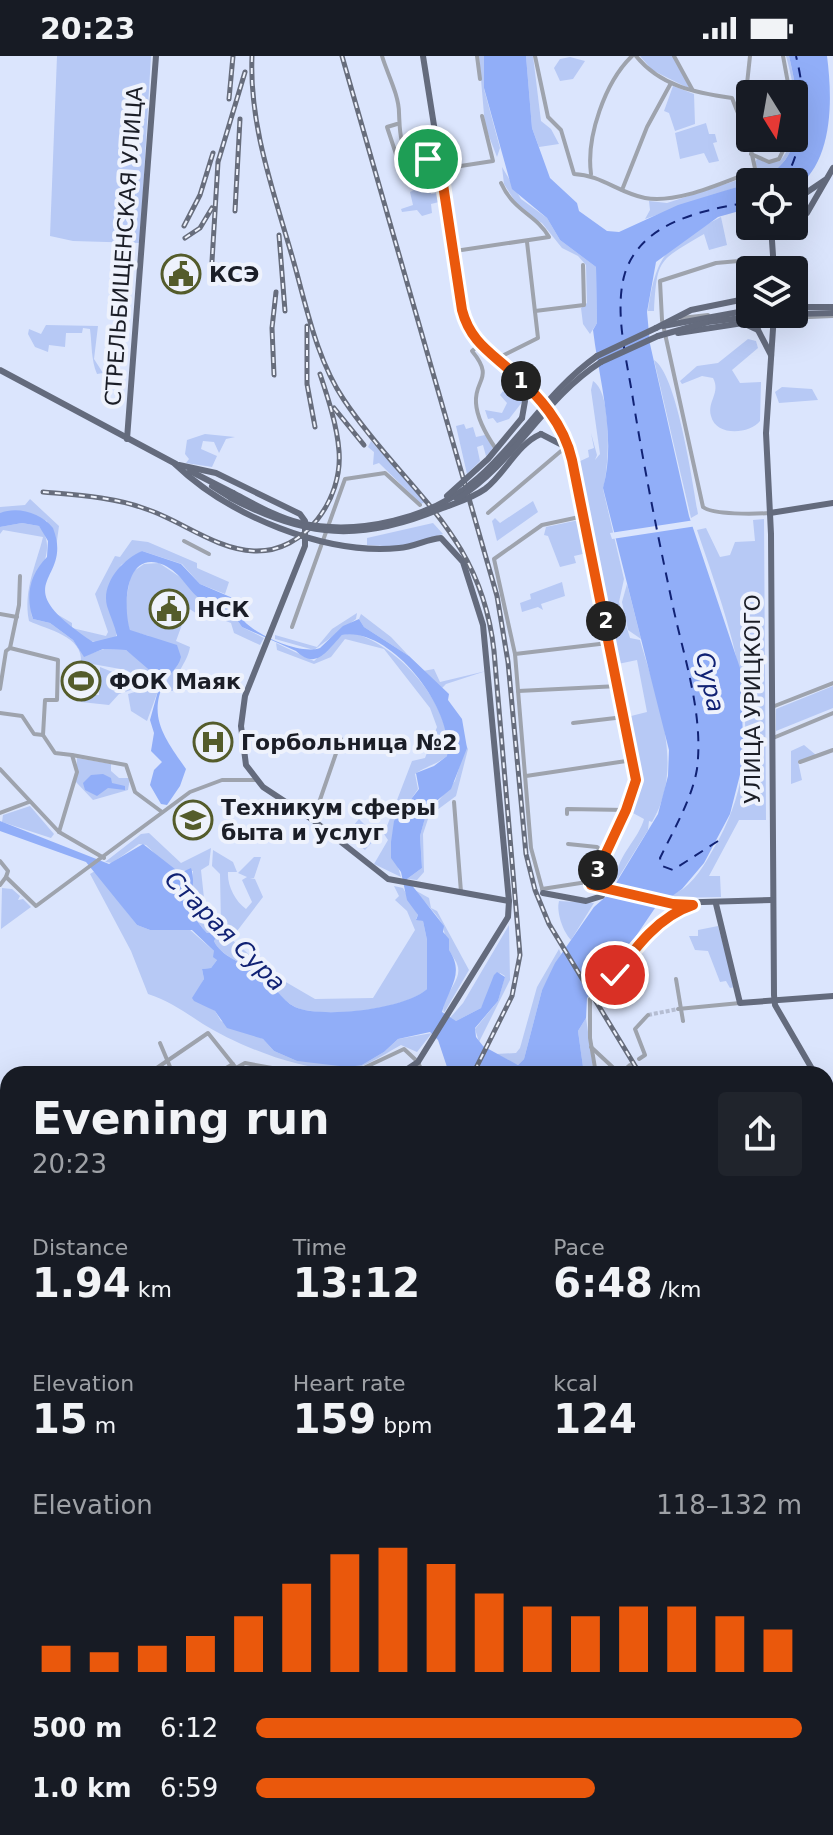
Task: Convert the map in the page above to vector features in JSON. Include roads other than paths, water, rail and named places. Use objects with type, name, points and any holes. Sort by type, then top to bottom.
[{"type":"main road","name":"СТРЕЛЬБИЩЕНСКАЯ УЛИЦА","points":[[127,439],[156,56]]},
{"type":"main road","points":[[423,56],[465,321],[479,345],[514,374],[557,420],[570,451],[611,643],[636,780],[626,810],[591,885],[668,903],[693,905],[772,900]]},
{"type":"main road","points":[[808,211],[833,168]]},
{"type":"main road","points":[[808,192],[830,177]]},
{"type":"main road","points":[[442,505],[492,474],[568,385],[601,362],[691,310],[736,301]]},
{"type":"main road","points":[[808,307],[833,307]]},
{"type":"main road","points":[[657,332],[736,313]]},
{"type":"main road","points":[[808,314],[833,315]]},
{"type":"main road","points":[[657,332],[736,319]]},
{"type":"main road","points":[[657,332],[743,323],[758,330],[772,355]]},
{"type":"main road","name":"УЛИЦА УРИЦКОГО","points":[[774,328],[766,433],[770,513],[775,1001],[811,1066]]},
{"type":"main road","points":[[0,370],[232,495]]},
{"type":"main road","points":[[442,505],[488,459],[522,418],[525,401],[514,374]]},
{"type":"main road","points":[[186,469],[199,481],[299,528],[345,533],[393,527],[481,492],[501,475],[525,446],[541,434],[570,451]]},
{"type":"main road","points":[[175,464],[216,473],[300,514],[305,521],[306,538],[245,696],[241,726],[246,765],[258,780],[391,881],[509,901]]},
{"type":"main road","points":[[175,464],[256,517],[322,543],[400,548],[433,539],[448,542],[470,578],[483,625],[508,917],[429,1046],[412,1066]]},
{"type":"main road","points":[[209,481],[209,476],[216,473]]},
{"type":"main road","points":[[770,513],[833,503]]},
{"type":"main road","points":[[542,891],[586,901],[602,896],[611,878],[609,847]]},
{"type":"main road","points":[[716,904],[740,1003],[833,996]]},
{"type":"street","points":[[382,56],[399,112],[397,124],[405,152],[414,161],[439,158]]},
{"type":"street","points":[[477,56],[480,79]]},
{"type":"street","points":[[535,56],[548,117],[561,130],[574,174],[591,174],[648,199],[662,199],[736,182]]},
{"type":"street","points":[[591,174],[591,144],[610,89],[621,67],[634,56],[655,75],[694,91],[732,98],[736,108]]},
{"type":"street","points":[[674,56],[694,91]]},
{"type":"street","points":[[748,80],[750,56]]},
{"type":"street","points":[[783,56],[787,80]]},
{"type":"street","points":[[622,190],[647,127],[672,83]]},
{"type":"street","points":[[441,169],[493,161],[482,116]]},
{"type":"street","points":[[397,124],[387,127],[396,154],[405,152]]},
{"type":"street","points":[[751,154],[769,162],[779,159],[782,152]]},
{"type":"street","points":[[751,154],[754,168]]},
{"type":"street","points":[[453,252],[549,237],[540,224],[520,212],[501,183]]},
{"type":"street","points":[[496,359],[538,338],[527,242]]},
{"type":"street","points":[[736,261],[716,263],[660,281],[662,320],[703,507],[714,513],[736,511],[745,516],[770,513]]},
{"type":"street","points":[[535,311],[584,305],[583,265]]},
{"type":"street","points":[[662,320],[736,312]]},
{"type":"street","points":[[808,317],[833,315]]},
{"type":"street","points":[[479,345],[472,351],[482,362],[484,374],[475,399],[487,435],[496,449]]},
{"type":"street","points":[[488,513],[561,451],[570,451]]},
{"type":"street","points":[[292,627],[345,479],[385,473],[420,505]]},
{"type":"street","points":[[568,844],[597,847],[601,851],[587,882],[542,891],[531,848],[523,782],[526,776],[515,654],[494,559],[542,525],[584,516]]},
{"type":"street","points":[[184,541],[209,554]]},
{"type":"street","points":[[0,689],[5,650],[17,617],[20,576]]},
{"type":"street","points":[[0,614],[17,617]]},
{"type":"street","points":[[515,654],[611,643]]},
{"type":"street","points":[[5,650],[58,660],[57,700],[45,700],[43,735],[55,753],[126,765],[135,792],[163,813]]},
{"type":"street","points":[[770,707],[833,683]]},
{"type":"street","points":[[518,691],[619,686]]},
{"type":"street","points":[[0,713],[22,716],[34,734],[43,735]]},
{"type":"street","points":[[771,739],[833,713]]},
{"type":"street","points":[[573,723],[624,717]]},
{"type":"street","points":[[313,820],[341,739]]},
{"type":"street","points":[[800,762],[833,750]]},
{"type":"street","points":[[59,832],[77,772],[72,755]]},
{"type":"street","points":[[526,776],[633,760]]},
{"type":"street","points":[[0,769],[59,832],[104,858]]},
{"type":"street","points":[[6,877],[36,906],[204,785],[222,780],[258,780]]},
{"type":"street","points":[[0,813],[29,802]]},
{"type":"street","points":[[454,802],[461,892]]},
{"type":"street","points":[[567,814],[567,809],[626,810]]},
{"type":"street","points":[[0,861],[8,871],[0,885]]},
{"type":"street","points":[[595,1066],[590,999],[603,990],[636,947],[673,911],[693,905]]},
{"type":"street","points":[[676,979],[683,1021]]},
{"type":"street","points":[[680,1009],[740,1003]]},
{"type":"street","points":[[639,1059],[645,1055],[635,1029],[648,1015]]},
{"type":"street","points":[[158,1066],[205,1034],[222,1047],[233,1066]]},
{"type":"street","points":[[160,1043],[168,1066]]},
{"type":"street","points":[[591,1047],[611,1066]]},
{"type":"street","points":[[368,1066],[404,1049],[420,1066]]},
{"type":"water","name":"Сура","points":[[484,56],[526,56],[532,128],[550,178],[577,203],[579,211],[607,231],[619,232],[678,205],[736,187],[736,212],[718,217],[656,262],[647,312],[650,344],[689,516],[740,668],[744,759],[730,814],[704,863],[682,889],[655,908],[619,961],[587,998],[586,1018],[578,1031],[583,1066],[447,1066],[438,1040],[430,1032],[398,1039],[362,1065],[297,1061],[274,1051],[263,1039],[227,1028],[215,1011],[194,1001],[192,998],[204,979],[202,969],[211,968],[217,960],[213,957],[214,951],[192,930],[150,930],[137,925],[86,862],[0,831],[0,821],[109,864],[143,844],[180,873],[191,868],[192,907],[199,923],[207,933],[219,931],[214,941],[217,947],[259,973],[295,1007],[343,1012],[401,1002],[427,989],[427,940],[423,921],[416,920],[418,915],[407,900],[401,872],[391,858],[391,842],[394,821],[419,789],[416,773],[434,766],[447,756],[447,737],[430,695],[416,674],[380,644],[361,636],[342,635],[326,653],[309,659],[242,627],[225,603],[200,599],[164,565],[151,562],[141,565],[129,583],[127,608],[130,630],[177,645],[181,657],[159,696],[158,718],[172,749],[186,769],[180,786],[167,805],[161,804],[150,785],[154,770],[162,762],[151,751],[154,733],[150,720],[161,680],[126,650],[103,649],[84,657],[73,640],[50,623],[33,619],[29,593],[37,570],[47,557],[48,541],[39,526],[22,523],[0,527],[0,513],[14,510],[29,512],[53,528],[57,546],[45,593],[51,606],[65,622],[93,642],[117,636],[107,606],[107,589],[121,566],[142,551],[181,564],[200,584],[235,599],[242,618],[250,627],[291,646],[320,648],[343,626],[359,619],[364,627],[409,656],[449,694],[448,700],[462,719],[467,748],[451,789],[434,803],[425,818],[420,836],[422,868],[407,879],[444,926],[443,932],[449,939],[456,974],[442,1012],[456,1021],[481,1008],[494,975],[497,972],[505,977],[498,1001],[475,1028],[476,1037],[483,1046],[518,1065],[524,1059],[542,990],[555,963],[594,907],[610,893],[658,814],[668,776],[669,750],[603,488],[608,429],[593,330],[597,323],[596,267],[560,240],[547,218],[512,189],[484,88]]},
{"type":"water","points":[[789,56],[827,56],[830,93],[827,130],[823,148],[808,176],[808,168],[777,168],[789,152],[808,152],[808,80],[794,80]]},
{"type":"water","points":[[103,774],[111,778],[112,783],[125,786],[125,790],[108,788],[97,796],[85,790],[83,783],[91,775]]},
{"type":"tunnel","points":[[648,1015],[678,1009]]},
{"type":"railway","points":[[229,99],[233,56]]},
{"type":"railway","points":[[252,56],[255,109],[265,161],[308,316],[327,368],[344,400],[367,432],[437,514],[457,543],[474,574],[486,609],[494,651],[520,955],[512,996],[477,1066]]},
{"type":"railway","points":[[342,56],[497,596],[508,662],[526,854],[535,890],[549,924],[635,1066]]},
{"type":"railway","points":[[211,278],[218,162],[245,72]]},
{"type":"railway","points":[[235,211],[240,119]]},
{"type":"railway","points":[[184,226],[200,195],[213,153]]},
{"type":"railway","points":[[185,238],[200,228],[212,208]]},
{"type":"railway","points":[[279,235],[285,311]]},
{"type":"railway","points":[[274,375],[272,328],[276,292]]},
{"type":"railway","points":[[307,326],[307,384],[315,427]]},
{"type":"railway","points":[[43,492],[95,497],[134,505],[212,540],[240,549],[272,549],[289,543],[317,520],[335,487],[339,469],[336,431],[320,374]]},
{"type":"railway","points":[[334,408],[364,445]]},
{"type":"place","name":"КСЭ","points":[[181,274]]},
{"type":"place","name":"НСК","points":[[169,609]]},
{"type":"place","name":"ФОК Маяк","points":[[81,681]]},
{"type":"place","name":"Горбольница №2","points":[[213,742]]},
{"type":"place","name":"Техникум сферы быта и услуг","points":[[193,820]]},
{"type":"water label","name":"Старая Сура","points":[[225,931]]}]
